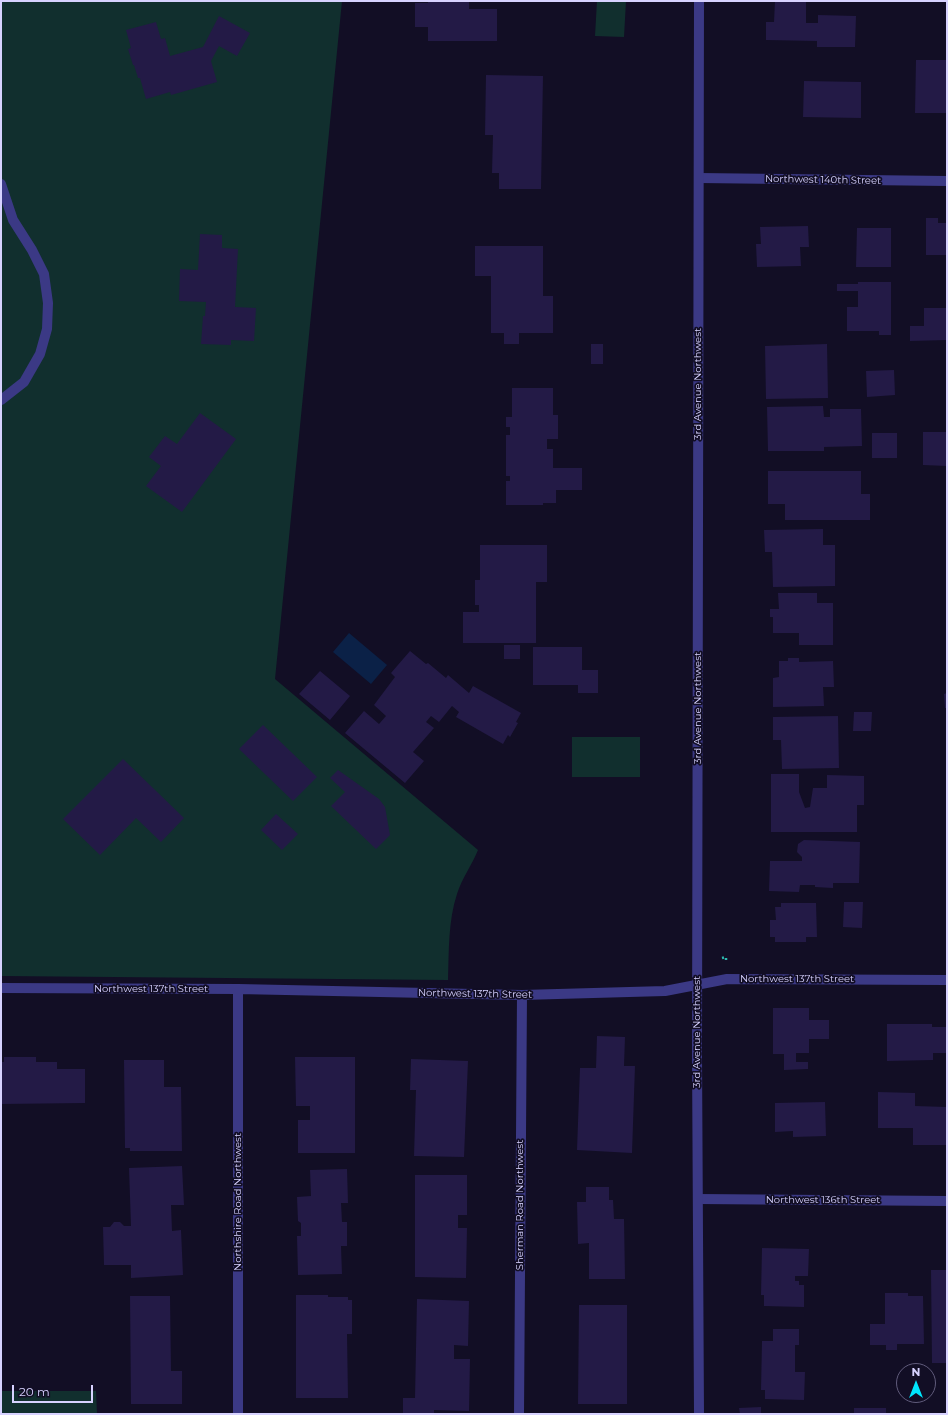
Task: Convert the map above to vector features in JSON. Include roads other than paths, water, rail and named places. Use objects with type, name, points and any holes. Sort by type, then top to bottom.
[{"type":"street","name":"3rd Avenue Northwest","points":[[699,1],[697,985],[699,1414]]},
{"type":"street","name":"Northwest 140th Street","points":[[699,178],[947,181]]},
{"type":"street","points":[[1,184],[13,220],[32,250],[44,274],[48,303],[47,329],[40,354],[24,382],[1,400]]},
{"type":"street","points":[[1,213],[13,220]]},
{"type":"street","name":"Northwest 137th Street","points":[[1,988],[238,989],[522,995],[665,991],[727,979],[947,980]]},
{"type":"street","name":"Northshire Road Northwest","points":[[238,989],[238,1414]]},
{"type":"street","name":"Sherman Road Northwest","points":[[519,1414],[522,995]]},
{"type":"street","name":"Northwest 136th Street","points":[[698,1199],[947,1200]]},
{"type":"water","points":[[349,633],[387,665],[371,684],[333,652]]}]
